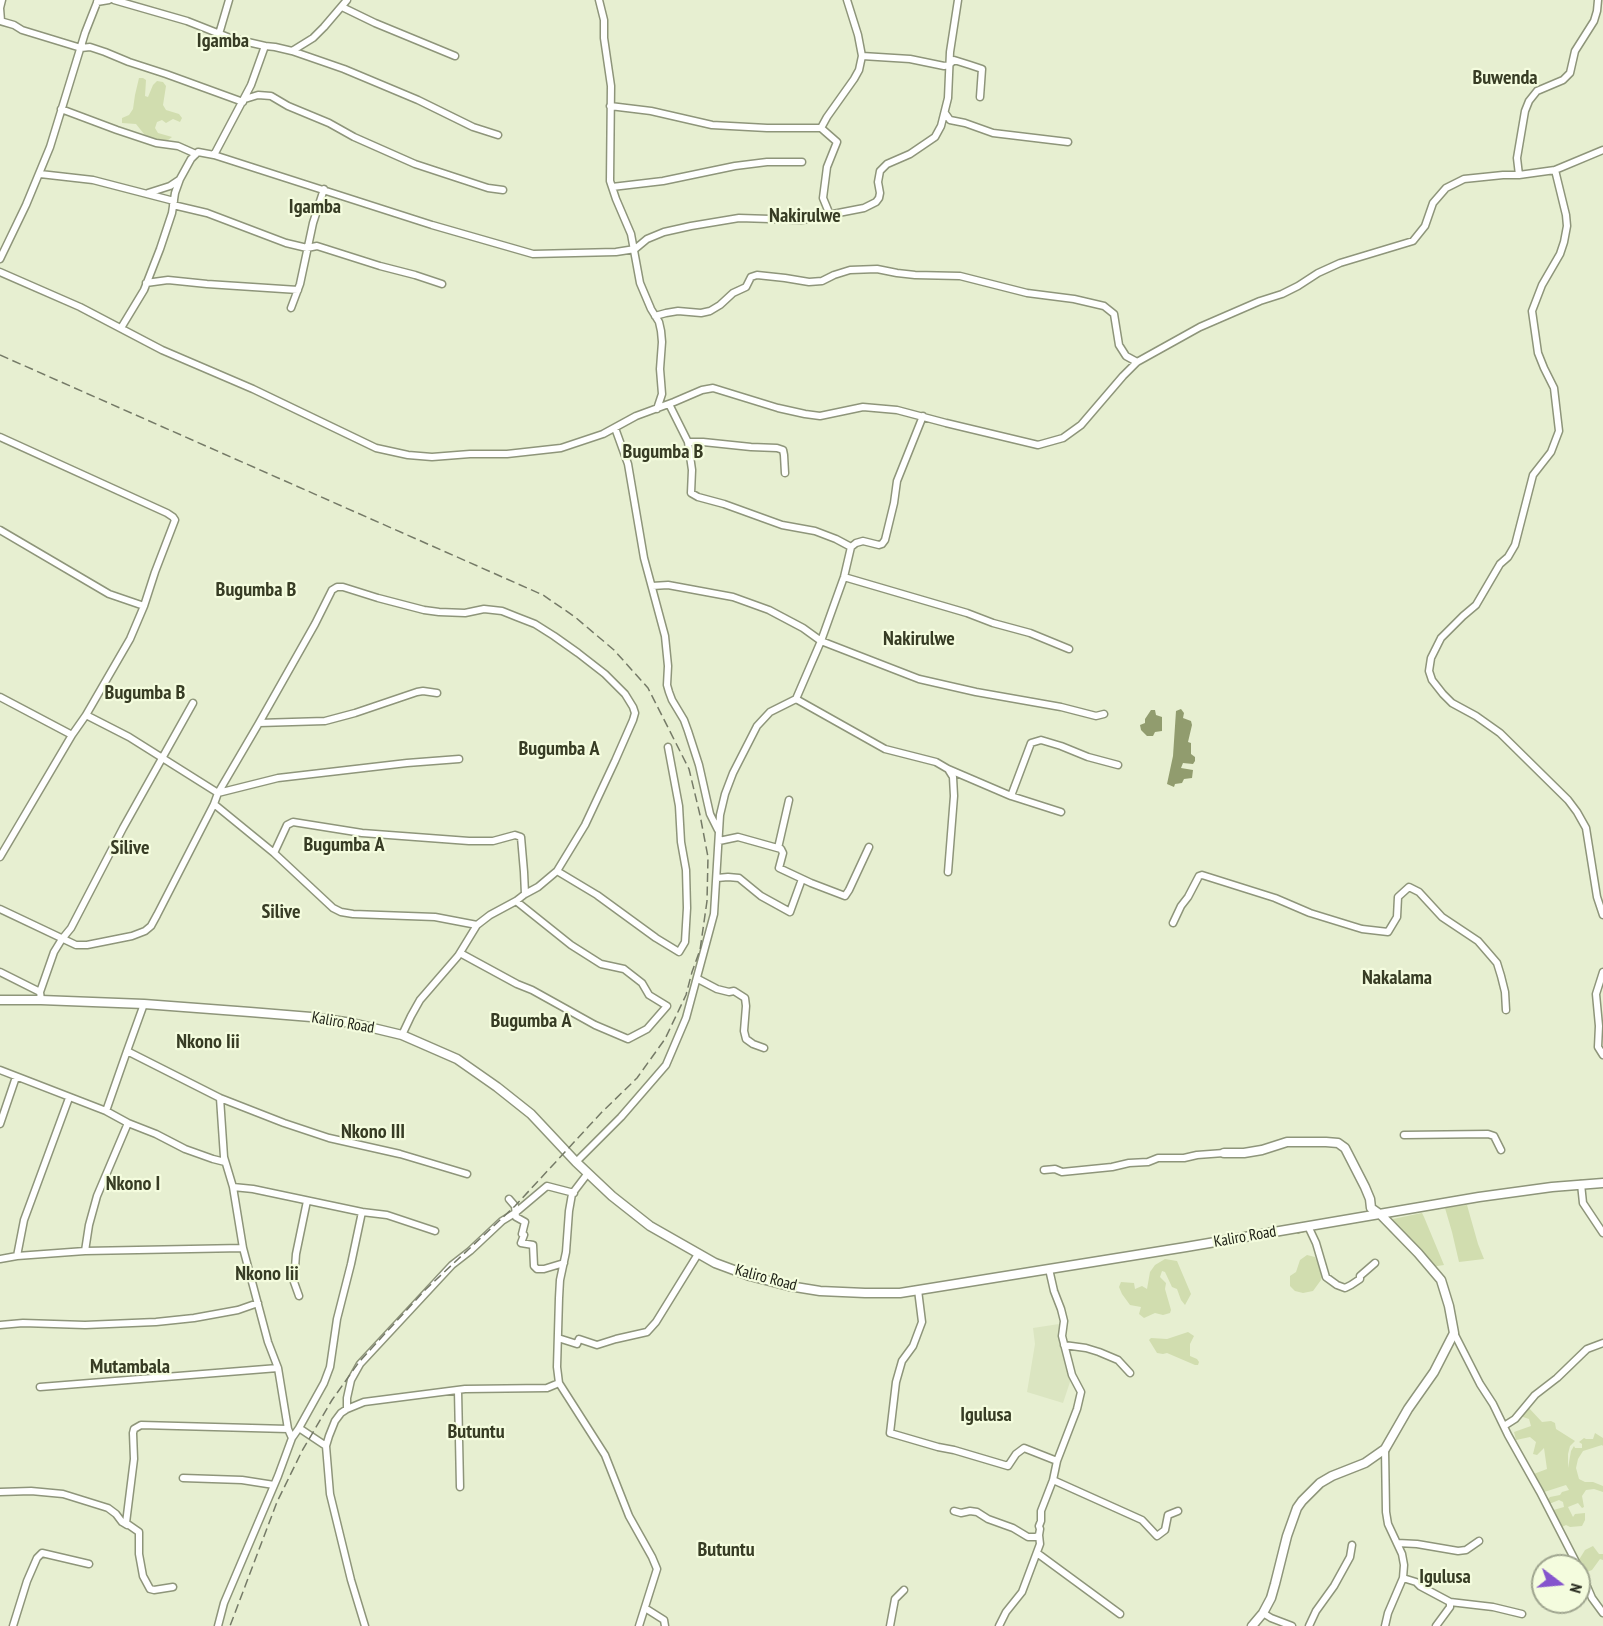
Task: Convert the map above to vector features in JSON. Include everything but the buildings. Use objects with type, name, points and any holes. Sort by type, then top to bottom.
[{"type":"main road","name":"Kaliro Road","points":[[0,1000],[40,996],[311,1017],[352,1023],[402,1035],[457,1059],[497,1087],[531,1114],[612,1196],[650,1226],[715,1263],[750,1276],[820,1291],[900,1293],[1479,1197],[1603,1183]]},
{"type":"main road","points":[[1224,1153],[1262,1150],[1287,1142],[1338,1143],[1345,1148],[1370,1199],[1371,1208],[1381,1215],[1438,1276],[1449,1306],[1455,1334],[1385,1449],[1365,1463],[1320,1483],[1297,1508],[1289,1529],[1271,1598],[1263,1613],[1252,1626]]},
{"type":"street","points":[[2,0],[0,21],[22,30],[81,48],[90,47],[244,100],[258,95],[271,96],[415,164],[488,188],[503,190]]},
{"type":"street","points":[[0,259],[40,174],[85,33],[98,1],[109,0]]},
{"type":"street","points":[[114,0],[187,21],[230,38],[292,51],[344,69],[418,100],[473,127],[498,135]]},
{"type":"street","points":[[219,34],[229,0]]},
{"type":"street","points":[[292,51],[319,33],[347,0]]},
{"type":"street","points":[[599,0],[604,20],[604,38],[611,86],[609,173],[612,187],[631,234],[640,282],[659,322],[662,342],[660,369],[662,393],[657,409]]},
{"type":"street","points":[[821,128],[859,70],[862,56],[847,0]]},
{"type":"street","points":[[121,328],[146,284],[160,249],[180,179],[190,159],[198,152],[533,254],[590,254],[635,249],[647,239],[675,229],[739,218],[802,220],[864,208],[876,202],[880,193],[878,182],[880,171],[887,164],[910,154],[935,137],[941,126],[948,98],[950,52],[958,0]]},
{"type":"street","points":[[1519,175],[1517,158],[1525,111],[1529,101],[1537,91],[1563,80],[1570,73],[1575,51],[1594,21],[1598,0]]},
{"type":"street","points":[[342,7],[455,56]]},
{"type":"street","points":[[214,155],[244,100],[265,46]]},
{"type":"street","points":[[862,56],[910,59],[944,66],[954,60],[982,69],[980,97]]},
{"type":"street","points":[[610,106],[651,111],[712,125],[821,128],[837,142],[827,167],[823,198],[830,215]]},
{"type":"street","points":[[61,109],[117,130],[196,154]]},
{"type":"street","points":[[945,113],[950,120],[993,133],[1068,142]]},
{"type":"street","points":[[0,272],[80,308],[187,361],[253,388],[376,448],[408,455],[432,457],[507,454],[561,448],[615,428],[636,416],[712,388],[805,414],[820,416],[863,407],[897,410],[1038,445],[1063,438],[1081,425],[1137,363],[1200,327],[1282,294],[1340,263],[1413,241],[1425,226],[1433,203],[1446,188],[1464,179],[1555,170],[1603,150]]},
{"type":"street","points":[[612,187],[663,181],[756,163],[802,162]]},
{"type":"street","points":[[1555,170],[1566,215],[1564,242],[1560,254],[1542,285],[1532,311],[1538,353],[1554,388],[1559,431],[1551,452],[1533,475],[1515,545],[1508,557],[1500,564],[1476,605],[1441,638],[1431,658],[1429,671],[1432,680],[1452,703],[1500,733],[1568,800],[1577,812],[1586,828],[1597,897],[1603,915]]},
{"type":"street","points":[[40,174],[93,180],[207,213],[286,243],[307,248],[317,246],[442,284]]},
{"type":"street","points":[[143,194],[170,186],[180,179]]},
{"type":"street","points":[[291,308],[298,290],[324,189]]},
{"type":"street","points":[[631,234],[636,238],[647,239]]},
{"type":"street","points":[[655,316],[678,311],[701,313],[710,311],[746,287],[751,277],[757,275],[809,282],[822,281],[850,270],[877,269],[915,275],[960,276],[1018,291],[1104,306],[1114,314],[1119,345],[1126,356],[1137,363]]},
{"type":"street","points":[[146,284],[168,280],[298,290]]},
{"type":"street","points":[[669,404],[688,442],[692,470],[691,492],[698,497],[782,525],[815,531],[850,547]]},
{"type":"street","points":[[576,1162],[621,1118],[666,1065],[686,1018],[714,914],[720,815],[733,773],[756,726],[770,712],[796,699],[844,577],[850,547],[862,541],[879,545],[885,540],[897,481],[923,416]]},
{"type":"street","points":[[615,428],[628,464],[638,533],[665,636],[669,692],[688,731],[699,765],[710,814],[719,833]]},
{"type":"street","points":[[0,437],[174,517],[174,523],[130,639],[0,857]]},
{"type":"street","points":[[688,442],[777,448],[783,450],[785,473]]},
{"type":"street","points":[[0,530],[109,594],[144,606]]},
{"type":"street","points":[[844,577],[1030,633],[1069,649]]},
{"type":"street","points":[[652,586],[668,585],[733,597],[769,610],[803,628],[820,641],[919,679],[1096,716],[1104,714]]},
{"type":"street","points":[[0,909],[76,945],[132,936],[145,931],[150,926],[218,793],[315,624],[332,590],[337,587],[439,612],[465,613],[484,609],[502,611],[535,624],[605,674],[625,694],[635,713],[585,825],[557,871],[516,902],[490,915],[477,925],[460,953],[420,1000],[402,1035]]},
{"type":"street","points":[[259,723],[325,721],[417,692],[437,693]]},
{"type":"street","points":[[0,697],[72,735]]},
{"type":"street","points":[[796,699],[885,748],[936,762],[1011,796],[1061,812]]},
{"type":"street","points":[[0,972],[40,996],[49,964],[62,939],[193,703]]},
{"type":"street","points":[[86,715],[163,757],[218,793],[278,778],[459,759]]},
{"type":"street","points":[[1011,796],[1031,743],[1041,740],[1118,765]]},
{"type":"street","points":[[557,871],[597,895],[679,952],[685,942],[686,870],[681,843],[679,806],[668,747]]},
{"type":"street","points":[[948,769],[953,777],[954,796],[948,872]]},
{"type":"street","points":[[778,848],[789,800]]},
{"type":"street","points":[[214,804],[274,853],[333,908],[341,912],[435,917],[477,925]]},
{"type":"street","points":[[274,853],[287,825],[293,822],[362,833],[469,842],[493,841],[515,835],[521,837],[525,894]]},
{"type":"street","points":[[719,841],[738,837],[781,849],[783,853],[779,868],[845,896],[869,847]]},
{"type":"street","points":[[1173,923],[1199,876],[1202,875],[1362,929],[1388,932],[1397,917],[1398,897],[1409,887],[1419,892],[1442,917],[1478,941],[1497,963],[1505,992],[1506,1010]]},
{"type":"street","points":[[717,878],[739,878],[761,896],[790,912],[802,879]]},
{"type":"street","points":[[460,953],[595,1025],[628,1040],[647,1029],[666,1006],[649,995],[642,983],[624,969],[601,964],[571,945],[516,902]]},
{"type":"street","points":[[1603,972],[1596,994],[1598,1047],[1603,1055]]},
{"type":"street","points":[[698,979],[717,989],[734,991],[745,998],[744,1031],[746,1039],[764,1048]]},
{"type":"street","points":[[106,1111],[144,1004]]},
{"type":"street","points":[[127,1051],[220,1098],[275,1120],[329,1138],[400,1154],[467,1174]]},
{"type":"street","points":[[0,1070],[106,1111],[185,1149],[225,1162]]},
{"type":"street","points":[[0,1124],[16,1077]]},
{"type":"street","points":[[17,1256],[24,1220],[69,1098]]},
{"type":"street","points":[[220,1098],[225,1162],[243,1248],[268,1342],[278,1368],[288,1429],[292,1438]]},
{"type":"street","points":[[86,1251],[89,1225],[97,1196],[128,1123]]},
{"type":"street","points":[[1404,1135],[1488,1134],[1494,1136],[1502,1150]]},
{"type":"street","points":[[1044,1170],[1055,1169],[1062,1172],[1148,1162],[1158,1158],[1184,1158],[1224,1153]]},
{"type":"street","points":[[588,1173],[574,1193],[569,1211],[566,1252],[560,1280],[557,1367],[559,1383],[605,1455],[629,1516],[657,1569],[639,1626]]},
{"type":"street","points":[[1581,1184],[1583,1203],[1603,1233]]},
{"type":"street","points":[[347,1409],[346,1398],[351,1380],[360,1364],[452,1265],[502,1221],[547,1186],[574,1193]]},
{"type":"street","points":[[232,1187],[387,1215],[435,1231]]},
{"type":"street","points":[[509,1199],[515,1206],[516,1217],[525,1222],[521,1243],[533,1245],[534,1266],[537,1269],[544,1269],[564,1263]]},
{"type":"street","points":[[299,1296],[294,1282],[296,1254],[307,1201]]},
{"type":"street","points":[[218,1626],[224,1603],[292,1438],[324,1383],[330,1366],[337,1319],[362,1212]]},
{"type":"street","points":[[1308,1226],[1316,1243],[1326,1277],[1337,1286],[1345,1288],[1351,1285],[1375,1263]]},
{"type":"street","points":[[0,1259],[86,1251],[243,1248]]},
{"type":"street","points":[[558,1338],[577,1344],[579,1339],[597,1345],[647,1332],[656,1322],[698,1254]]},
{"type":"street","points":[[999,1626],[1006,1612],[1022,1592],[1037,1553],[1040,1544],[1038,1526],[1041,1521],[1041,1511],[1082,1392],[1071,1375],[1062,1336],[1064,1321],[1049,1269]]},
{"type":"street","points":[[918,1290],[922,1322],[914,1346],[902,1361],[896,1382],[890,1433],[1008,1466],[1016,1454],[1024,1448],[1057,1461]]},
{"type":"street","points":[[0,1325],[156,1322],[238,1310],[258,1303]]},
{"type":"street","points":[[1455,1334],[1572,1554]]},
{"type":"street","points":[[1504,1426],[1515,1419],[1535,1395],[1557,1378],[1587,1349],[1603,1343]]},
{"type":"street","points":[[1064,1345],[1099,1352],[1118,1360],[1130,1372]]},
{"type":"street","points":[[40,1387],[278,1368]]},
{"type":"street","points":[[365,1626],[330,1494],[328,1436],[340,1413],[364,1402],[458,1390],[547,1388],[559,1383]]},
{"type":"street","points":[[458,1390],[460,1487]]},
{"type":"street","points":[[127,1525],[134,1459],[133,1434],[137,1426],[288,1429]]},
{"type":"street","points":[[299,1428],[327,1446]]},
{"type":"street","points":[[1385,1449],[1386,1512],[1388,1524],[1402,1554],[1404,1565],[1403,1578],[1385,1626]]},
{"type":"street","points":[[183,1478],[242,1480],[274,1485]]},
{"type":"street","points":[[1053,1480],[1142,1520],[1157,1536],[1165,1530],[1168,1515],[1178,1510]]},
{"type":"street","points":[[0,1492],[31,1491],[63,1494],[108,1508],[122,1522],[139,1532],[139,1554],[143,1576],[150,1588],[154,1590],[173,1587]]},
{"type":"street","points":[[954,1510],[961,1514],[970,1511],[977,1512],[1028,1537],[1039,1535]]},
{"type":"street","points":[[1397,1544],[1458,1551],[1466,1550],[1479,1541]]},
{"type":"street","points":[[1309,1626],[1350,1557],[1352,1545]]},
{"type":"street","points":[[13,1626],[27,1581],[37,1558],[42,1553],[89,1564]]},
{"type":"street","points":[[1037,1553],[1120,1614]]},
{"type":"street","points":[[1403,1578],[1416,1582],[1450,1602],[1493,1607],[1522,1614]]},
{"type":"street","points":[[890,1626],[895,1599],[904,1590]]},
{"type":"street","points":[[1591,1596],[1603,1613]]},
{"type":"street","points":[[1436,1626],[1450,1607],[1450,1602]]},
{"type":"street","points":[[645,1608],[664,1620],[665,1626]]},
{"type":"street","points":[[1263,1613],[1292,1626]]},
{"type":"shaded area","points":[[139,78],[146,80],[145,96],[148,97],[157,81],[163,82],[166,86],[163,105],[166,110],[179,114],[182,118],[180,122],[173,119],[166,123],[162,120],[157,122],[155,128],[158,133],[172,137],[168,140],[161,141],[151,138],[144,134],[136,124],[122,123],[122,118],[129,115],[133,109]]},
{"type":"shaded area","points":[[1181,709],[1184,713],[1183,718],[1191,721],[1188,742],[1191,743],[1191,754],[1195,757],[1195,761],[1193,764],[1183,763],[1181,768],[1193,770],[1192,778],[1184,779],[1182,783],[1175,784],[1174,787],[1167,784],[1173,756],[1176,711]]},
{"type":"shaded area","points":[[1151,710],[1155,710],[1156,715],[1162,717],[1162,731],[1155,732],[1153,736],[1147,736],[1141,730],[1140,725],[1145,723]]},
{"type":"shaded area","points":[[1467,1205],[1484,1259],[1459,1262],[1445,1208]]},
{"type":"shaded area","points":[[1422,1213],[1444,1265],[1431,1267],[1388,1220]]},
{"type":"shaded area","points":[[1307,1255],[1315,1257],[1322,1276],[1313,1291],[1303,1293],[1295,1291],[1290,1286],[1290,1276],[1296,1272],[1300,1260]]},
{"type":"shaded area","points":[[1165,1259],[1177,1261],[1191,1294],[1185,1305],[1177,1289],[1172,1287],[1165,1272],[1162,1271],[1160,1277],[1166,1283],[1170,1313],[1163,1315],[1155,1313],[1144,1318],[1139,1314],[1141,1307],[1130,1305],[1119,1287],[1121,1282],[1134,1283],[1135,1289],[1142,1286],[1147,1289],[1150,1272],[1155,1265]]},
{"type":"shaded area","points":[[1059,1324],[1071,1379],[1063,1403],[1027,1392],[1035,1344],[1033,1328]]},
{"type":"shaded area","points":[[1188,1332],[1194,1336],[1190,1344],[1190,1356],[1197,1359],[1198,1365],[1167,1353],[1157,1353],[1149,1340],[1151,1338],[1167,1339]]},
{"type":"shaded area","points":[[1528,1407],[1542,1422],[1555,1423],[1556,1429],[1575,1441],[1570,1446],[1568,1468],[1574,1446],[1582,1448],[1579,1442],[1584,1438],[1593,1439],[1595,1433],[1603,1438],[1603,1446],[1583,1451],[1578,1459],[1576,1468],[1579,1479],[1603,1486],[1603,1492],[1594,1489],[1586,1490],[1582,1496],[1584,1507],[1582,1508],[1578,1503],[1568,1507],[1573,1517],[1575,1514],[1585,1513],[1582,1526],[1566,1525],[1562,1527],[1562,1532],[1550,1511],[1564,1507],[1563,1502],[1559,1500],[1549,1504],[1547,1500],[1569,1490],[1566,1485],[1541,1493],[1531,1475],[1547,1469],[1544,1448],[1537,1455],[1533,1454],[1536,1442],[1530,1437],[1516,1440],[1514,1432],[1531,1426],[1529,1419],[1523,1417],[1521,1413]]},
{"type":"shaded area","points":[[1593,1546],[1599,1554],[1603,1554],[1603,1560],[1600,1559],[1591,1570],[1591,1554],[1583,1554]]},
{"type":"waterway","points":[[1298,1233],[1305,1231]]},
{"type":"railway","points":[[0,355],[543,595],[575,617],[614,650],[648,688],[689,769],[708,857],[707,901],[700,950],[686,995],[665,1039],[637,1078],[601,1113],[515,1206],[425,1290],[359,1362],[332,1400],[302,1451],[277,1502],[230,1626]]},
{"type":"district","name":"Igamba","points":[[223,41]]},
{"type":"district","name":"Buwenda","points":[[1505,78]]},
{"type":"district","name":"Igamba","points":[[315,207]]},
{"type":"district","name":"Nakirulwe","points":[[805,216]]},
{"type":"district","name":"Bugumba B","points":[[663,452]]},
{"type":"district","name":"Bugumba B","points":[[256,590]]},
{"type":"district","name":"Nakirulwe","points":[[919,639]]},
{"type":"district","name":"Bugumba B","points":[[145,693]]},
{"type":"district","name":"Bugumba A","points":[[559,749]]},
{"type":"district","name":"Bugumba A","points":[[344,845]]},
{"type":"district","name":"Silive","points":[[130,848]]},
{"type":"district","name":"Silive","points":[[281,912]]},
{"type":"district","name":"Nakalama","points":[[1397,978]]},
{"type":"district","name":"Bugumba A","points":[[531,1021]]},
{"type":"district","name":"Nkono Iii","points":[[208,1042]]},
{"type":"district","name":"Nkono III","points":[[373,1132]]},
{"type":"district","name":"Nkono I","points":[[133,1184]]},
{"type":"district","name":"Nkono Iii","points":[[267,1274]]},
{"type":"district","name":"Mutambala","points":[[130,1367]]},
{"type":"district","name":"Igulusa","points":[[986,1415]]},
{"type":"district","name":"Butuntu","points":[[476,1432]]},
{"type":"district","name":"Butuntu","points":[[726,1550]]},
{"type":"district","name":"Igulusa","points":[[1445,1577]]}]
